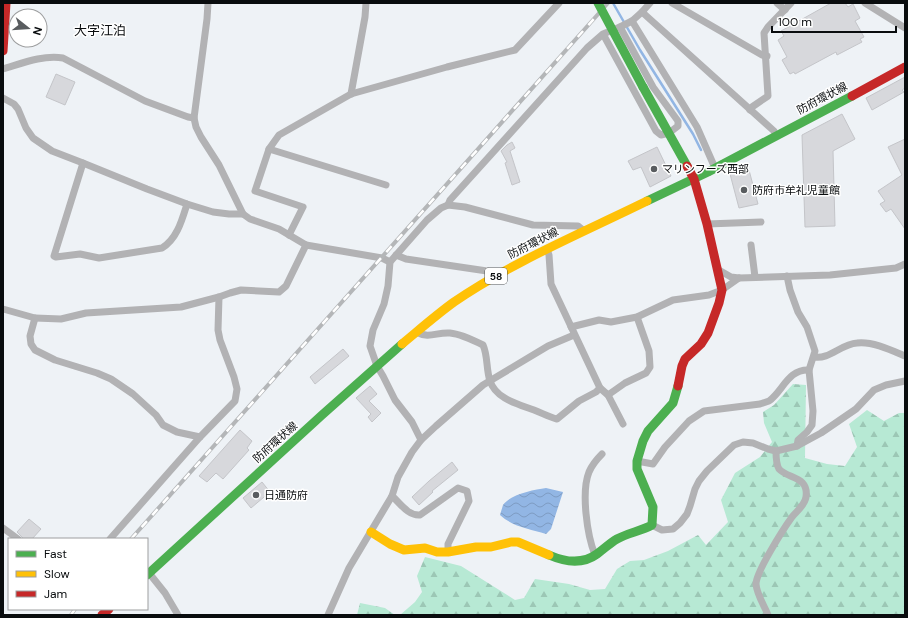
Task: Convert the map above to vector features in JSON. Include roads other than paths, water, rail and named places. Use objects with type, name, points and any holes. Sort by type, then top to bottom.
[{"type":"street","points":[[3,51],[6,3]]},
{"type":"street","points":[[208,3],[194,118],[196,127],[201,137],[219,165],[243,214],[250,219],[279,229],[306,245],[382,258],[390,262]]},
{"type":"street","points":[[350,94],[365,17],[366,3]]},
{"type":"street","points":[[289,235],[303,207],[255,191],[269,149],[279,135],[350,94],[515,50],[560,3]]},
{"type":"street","points":[[598,3],[694,179],[707,224],[722,290],[708,333],[701,344],[685,359],[673,403],[648,432],[643,441],[637,461],[637,469],[653,508],[652,525]]},
{"type":"street","points":[[448,205],[450,200],[587,48],[603,34],[626,24],[642,12],[650,3]]},
{"type":"street","points":[[672,3],[762,55],[767,56]]},
{"type":"street","points":[[777,3],[785,10]]},
{"type":"street","points":[[750,110],[768,96],[767,56],[764,33],[791,3]]},
{"type":"street","points":[[865,3],[874,5],[905,28]]},
{"type":"street","points":[[642,12],[774,132],[776,136]]},
{"type":"street","points":[[603,34],[656,131],[661,135],[669,133],[678,126],[678,120],[653,87],[626,24]]},
{"type":"street","points":[[626,24],[697,127],[715,168]]},
{"type":"street","points":[[3,70],[51,57],[63,58],[145,101],[188,118],[194,118]]},
{"type":"street","name":"防府環状線","points":[[148,574],[377,366],[416,332],[453,303],[494,277],[547,249],[694,179],[905,67]]},
{"type":"street","points":[[3,98],[14,104],[18,109],[26,128],[33,138],[52,152],[83,162],[146,190],[187,204],[213,212],[243,214]]},
{"type":"street","points":[[269,149],[386,184]]},
{"type":"street","points":[[83,162],[54,256],[56,257],[80,254],[99,258],[162,248],[169,244],[179,226],[187,204]]},
{"type":"street","points":[[420,440],[412,422],[395,400],[377,366],[370,346],[373,330],[388,286],[390,262],[427,220],[448,205],[465,207],[533,225],[578,226],[584,231]]},
{"type":"street","points":[[707,224],[761,222]]},
{"type":"street","points":[[3,309],[35,318],[61,319],[86,313],[182,307],[241,290],[278,292],[286,286],[306,245]]},
{"type":"street","points":[[751,245],[754,277]]},
{"type":"street","points":[[547,249],[549,255],[551,284],[600,388],[608,395],[623,424]]},
{"type":"street","points":[[396,255],[406,259],[487,271],[494,277]]},
{"type":"street","points":[[717,269],[731,277],[739,278],[844,273],[896,268],[905,264]]},
{"type":"street","points":[[787,276],[790,290],[798,312],[807,327],[815,351],[809,370],[813,411],[812,425],[798,440],[797,446]]},
{"type":"street","points":[[571,326],[599,320],[611,322],[637,317],[673,300],[709,295],[722,290],[739,278]]},
{"type":"street","points":[[111,538],[200,437],[235,401],[237,389],[218,330],[219,297]]},
{"type":"street","points":[[608,395],[646,373],[650,367],[649,351],[637,317]]},
{"type":"street","points":[[35,318],[30,336],[30,344],[35,350],[55,360],[111,379],[133,394],[156,416],[163,425],[177,432],[200,437]]},
{"type":"street","points":[[416,332],[429,336],[448,333],[457,334],[483,345],[486,350],[492,387],[504,398],[514,404],[557,419],[579,401],[596,392],[600,388]]},
{"type":"street","points":[[328,615],[349,568],[392,496],[398,477],[420,440],[483,385],[548,346],[574,335]]},
{"type":"street","points":[[814,357],[821,358],[858,342],[874,345],[905,356]]},
{"type":"street","points":[[637,461],[653,464],[665,447],[689,421],[704,411],[760,404],[768,401],[776,394],[784,382],[793,375],[809,370]]},
{"type":"street","points":[[652,525],[662,530],[673,529],[680,523],[687,514],[699,481],[707,470],[734,445],[743,442],[753,443],[768,450],[776,451],[797,446],[821,433],[856,408],[874,390],[886,385],[905,381]]},
{"type":"street","points":[[768,615],[758,592],[756,583],[765,563],[806,498],[805,488],[799,480],[780,469],[777,464],[776,451]]},
{"type":"street","points":[[595,555],[589,534],[585,496],[588,473],[592,465],[602,454]]},
{"type":"street","points":[[392,496],[408,512],[415,515],[420,515],[458,488],[466,491],[469,501],[448,544],[448,552]]},
{"type":"street","points":[[371,532],[401,548],[408,550],[425,548],[438,552],[448,552],[476,547],[492,547],[511,542],[518,542],[570,562],[585,560],[626,534],[643,530],[652,525]]},
{"type":"street","points":[[4,530],[16,538]]},
{"type":"street","points":[[148,574],[166,593],[178,615]]},
{"type":"water","points":[[546,488],[563,492],[551,529],[546,534],[516,525],[500,515],[503,505],[511,498],[523,493]]},
{"type":"waterway","points":[[613,3],[640,50],[693,134],[701,150]]},
{"type":"railway","points":[[132,538],[608,3]]},
{"type":"railway","points":[[71,615],[74,610]]},
{"type":"place","name":"マリンフーズ西部","points":[[654,169]]},
{"type":"place","name":"防府市牟礼児童館","points":[[744,190]]},
{"type":"place","name":"日通防府","points":[[256,495]]},
{"type":"district","name":"大字江泊","points":[[100,30]]}]
